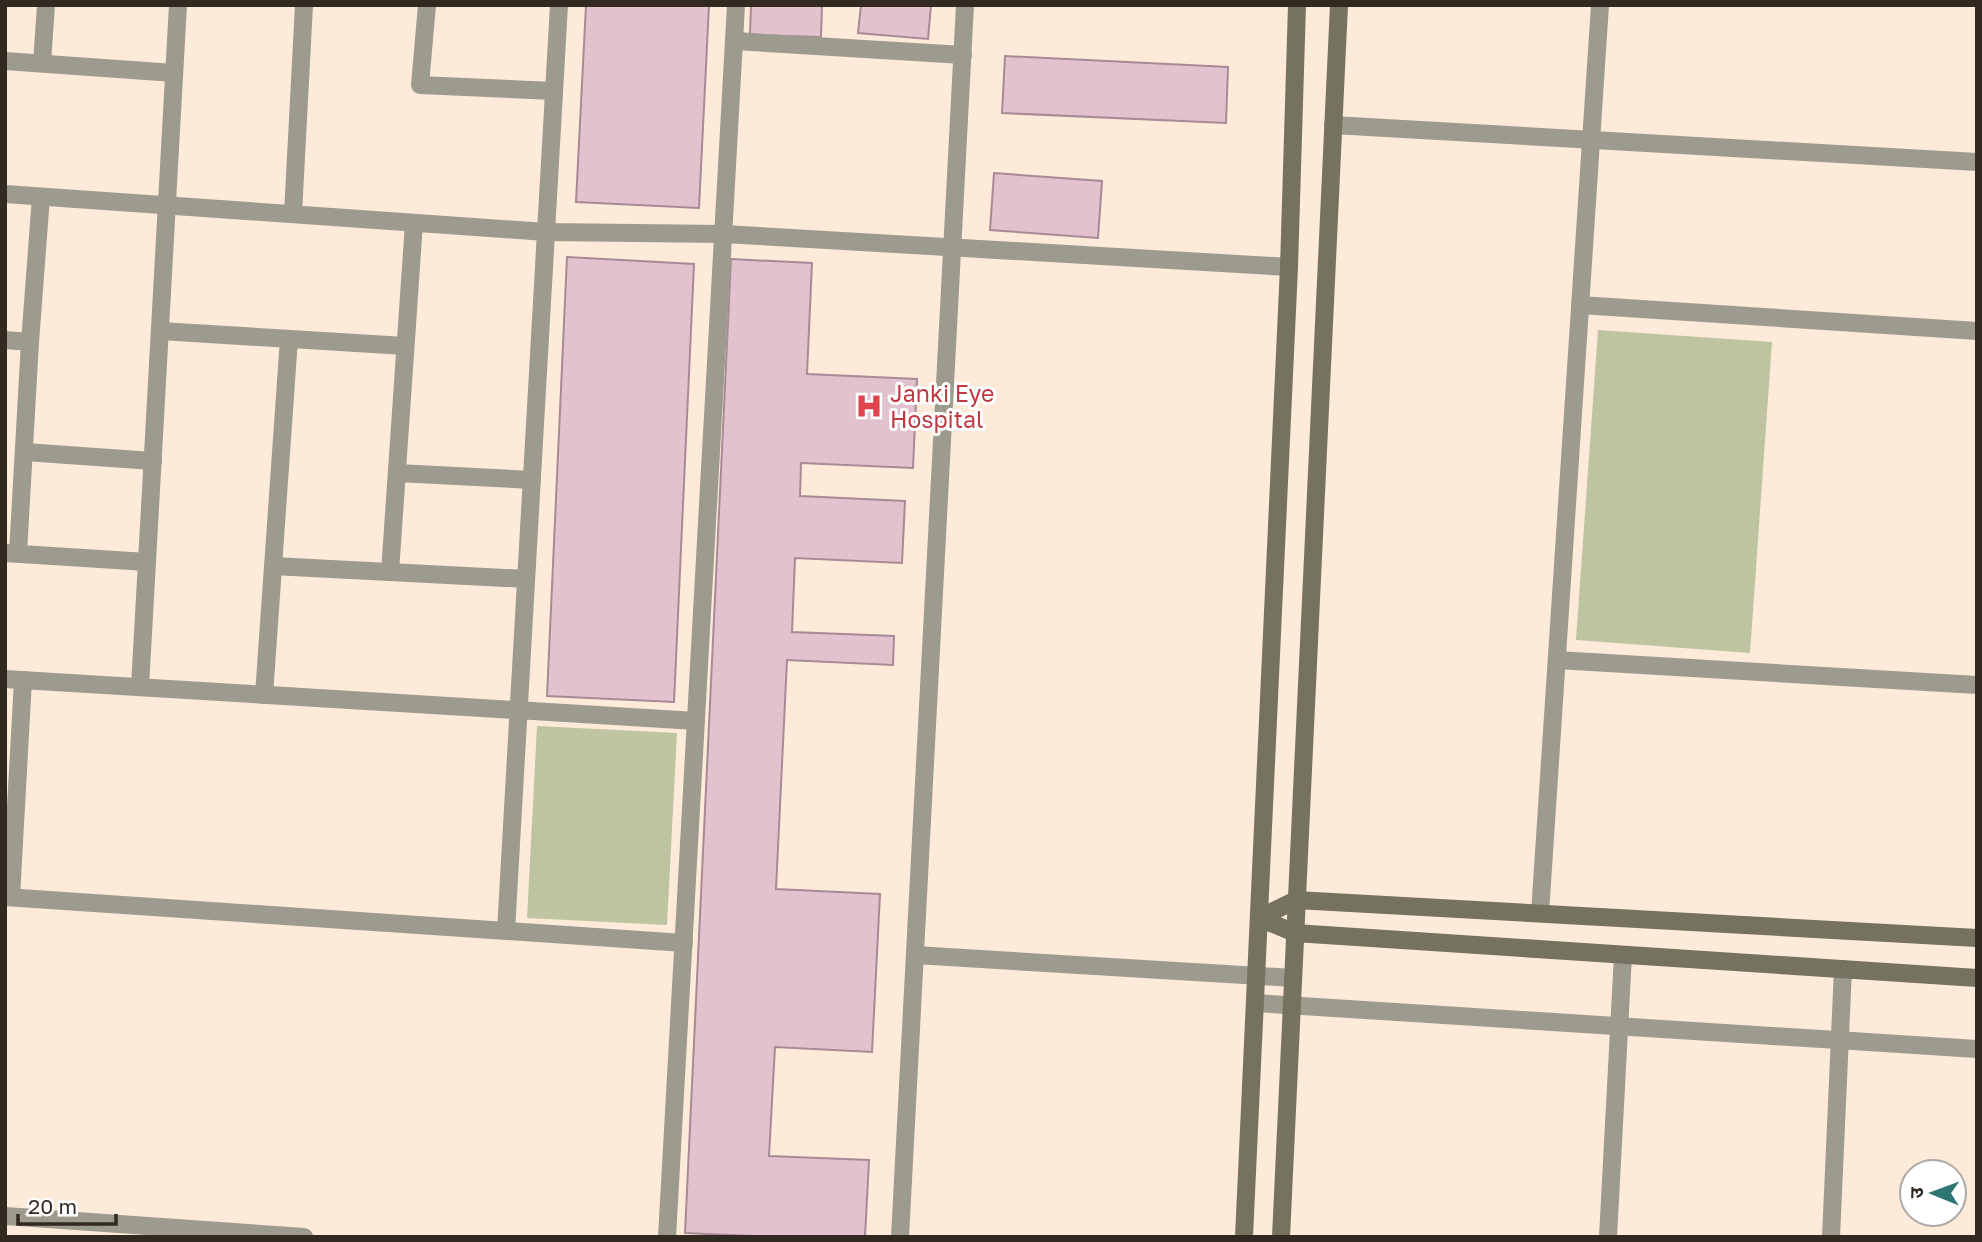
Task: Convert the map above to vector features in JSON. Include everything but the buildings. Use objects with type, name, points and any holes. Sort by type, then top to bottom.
[{"type":"street","points":[[42,63],[46,5]]},
{"type":"street","points":[[140,687],[178,5]]},
{"type":"street","points":[[293,214],[304,5]]},
{"type":"street","points":[[427,5],[420,85],[554,91]]},
{"type":"street","points":[[506,931],[559,5]]},
{"type":"street","points":[[667,1237],[736,5]]},
{"type":"street","points":[[900,1237],[965,5]]},
{"type":"street","points":[[1244,1237],[1289,267],[1297,5]]},
{"type":"street","points":[[1281,1237],[1339,5]]},
{"type":"street","points":[[1540,914],[1600,5]]},
{"type":"street","points":[[734,41],[963,55]]},
{"type":"street","points":[[5,61],[174,73]]},
{"type":"street","points":[[1333,125],[1977,162]]},
{"type":"street","points":[[5,194],[546,232],[724,234],[1289,267]]},
{"type":"street","points":[[41,197],[25,452],[12,553],[147,562]]},
{"type":"street","points":[[390,572],[414,223]]},
{"type":"street","points":[[1580,305],[1977,331]]},
{"type":"street","points":[[160,331],[405,346]]},
{"type":"street","points":[[264,695],[289,339]]},
{"type":"street","points":[[5,340],[30,342]]},
{"type":"street","points":[[25,452],[153,461]]},
{"type":"street","points":[[397,473],[532,480]]},
{"type":"street","points":[[273,566],[526,579]]},
{"type":"street","points":[[1557,660],[1977,685]]},
{"type":"street","points":[[684,943],[8,897],[14,680],[696,721]]},
{"type":"street","points":[[1259,918],[1296,900],[1977,938]]},
{"type":"street","points":[[1259,918],[1295,933],[1977,978]]},
{"type":"street","points":[[915,955],[1293,978]]},
{"type":"street","points":[[1608,1237],[1623,955]]},
{"type":"street","points":[[1831,1237],[1843,969]]},
{"type":"street","points":[[1255,1003],[1977,1049]]},
{"type":"street","points":[[5,1216],[304,1237]]},
{"type":"street","points":[[32,1218],[32,1237]]},
{"type":"green space","points":[[1598,330],[1772,342],[1750,653],[1576,640]]},
{"type":"green space","points":[[537,726],[677,733],[667,925],[527,918]]},
{"type":"place","name":"Janki Eye Hospital","points":[[869,406]]}]
